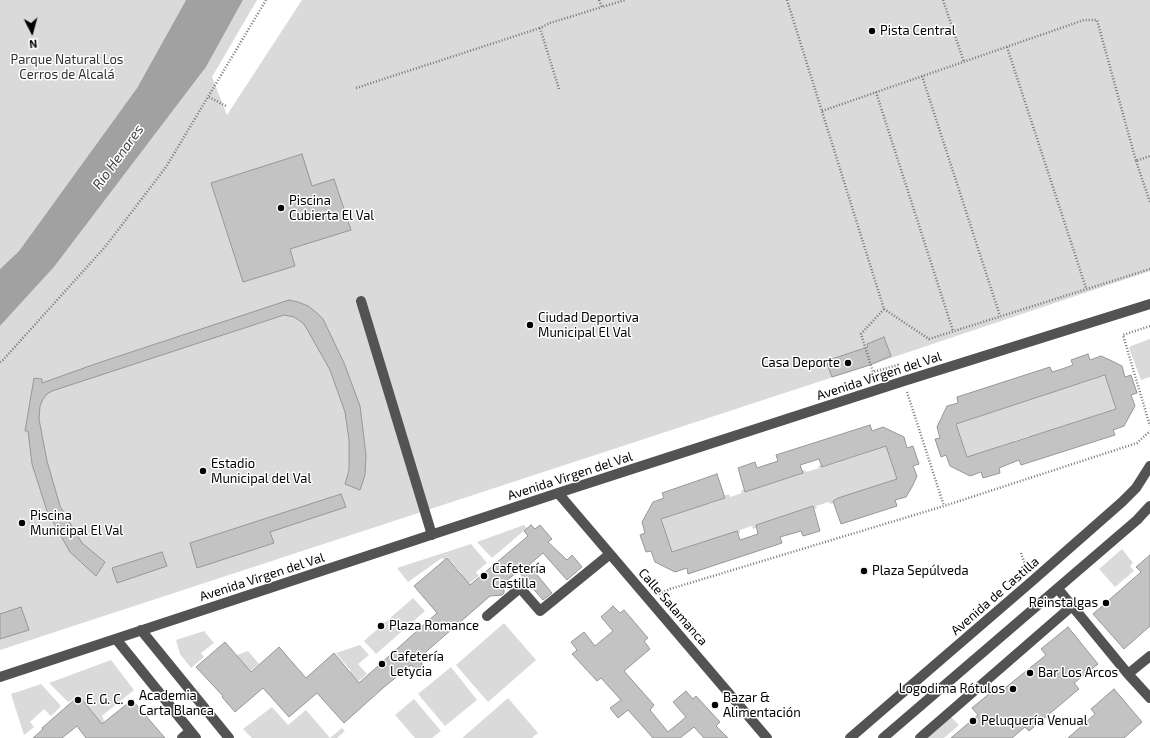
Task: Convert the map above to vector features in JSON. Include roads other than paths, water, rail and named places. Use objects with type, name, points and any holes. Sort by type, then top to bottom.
[{"type":"street","points":[[361,301],[432,535]]},
{"type":"street","name":"Avenida Virgen del Val","points":[[0,677],[558,493],[904,381],[1150,304]]},
{"type":"street","name":"Avenida de Castilla","points":[[850,738],[1122,502],[1136,488],[1150,466]]},
{"type":"street","name":"Calle Salamanca","points":[[558,493],[767,738]]},
{"type":"street","points":[[884,738],[1058,589],[1137,520],[1150,506]]},
{"type":"street","points":[[487,616],[520,588],[540,611],[610,554]]},
{"type":"street","points":[[1058,589],[1128,674],[1150,698]]},
{"type":"street","points":[[920,738],[1072,606]]},
{"type":"street","points":[[141,630],[229,738]]},
{"type":"street","points":[[116,639],[189,736]]},
{"type":"street","points":[[1128,674],[1150,656]]},
{"type":"water","name":"Río Henares","points":[[186,0],[243,0],[206,67],[54,267],[0,326],[0,269],[19,251],[137,88]]},
{"type":"place","name":"Pista Central","points":[[872,31]]},
{"type":"place","name":"Piscina Cubierta El Val","points":[[281,208]]},
{"type":"place","name":"Ciudad Deportiva Municipal El Val","points":[[530,325]]},
{"type":"place","name":"Casa Deporte","points":[[848,363]]},
{"type":"place","name":"Estadio Municipal del Val","points":[[203,471]]},
{"type":"place","name":"Piscina Municipal El Val","points":[[22,523]]},
{"type":"place","name":"Plaza Sepúlveda","points":[[864,571]]},
{"type":"place","name":"Cafetería Castilla","points":[[484,576]]},
{"type":"place","name":"Reinstalgas","points":[[1106,603]]},
{"type":"place","name":"Plaza Romance","points":[[381,626]]},
{"type":"place","name":"Cafetería Letycia","points":[[382,664]]},
{"type":"place","name":"Bar Los Arcos","points":[[1030,673]]},
{"type":"place","name":"Logodima Rótulos","points":[[1013,689]]},
{"type":"place","name":"E. G. C.","points":[[78,700]]},
{"type":"place","name":"Academia Carta Blanca","points":[[131,703]]},
{"type":"place","name":"Bazar & Alimentación","points":[[715,705]]},
{"type":"place","name":"Peluquería Venual","points":[[973,721]]},
{"type":"park label","name":"Parque Natural Los Cerros de Alcalá","points":[[67,68]]}]
